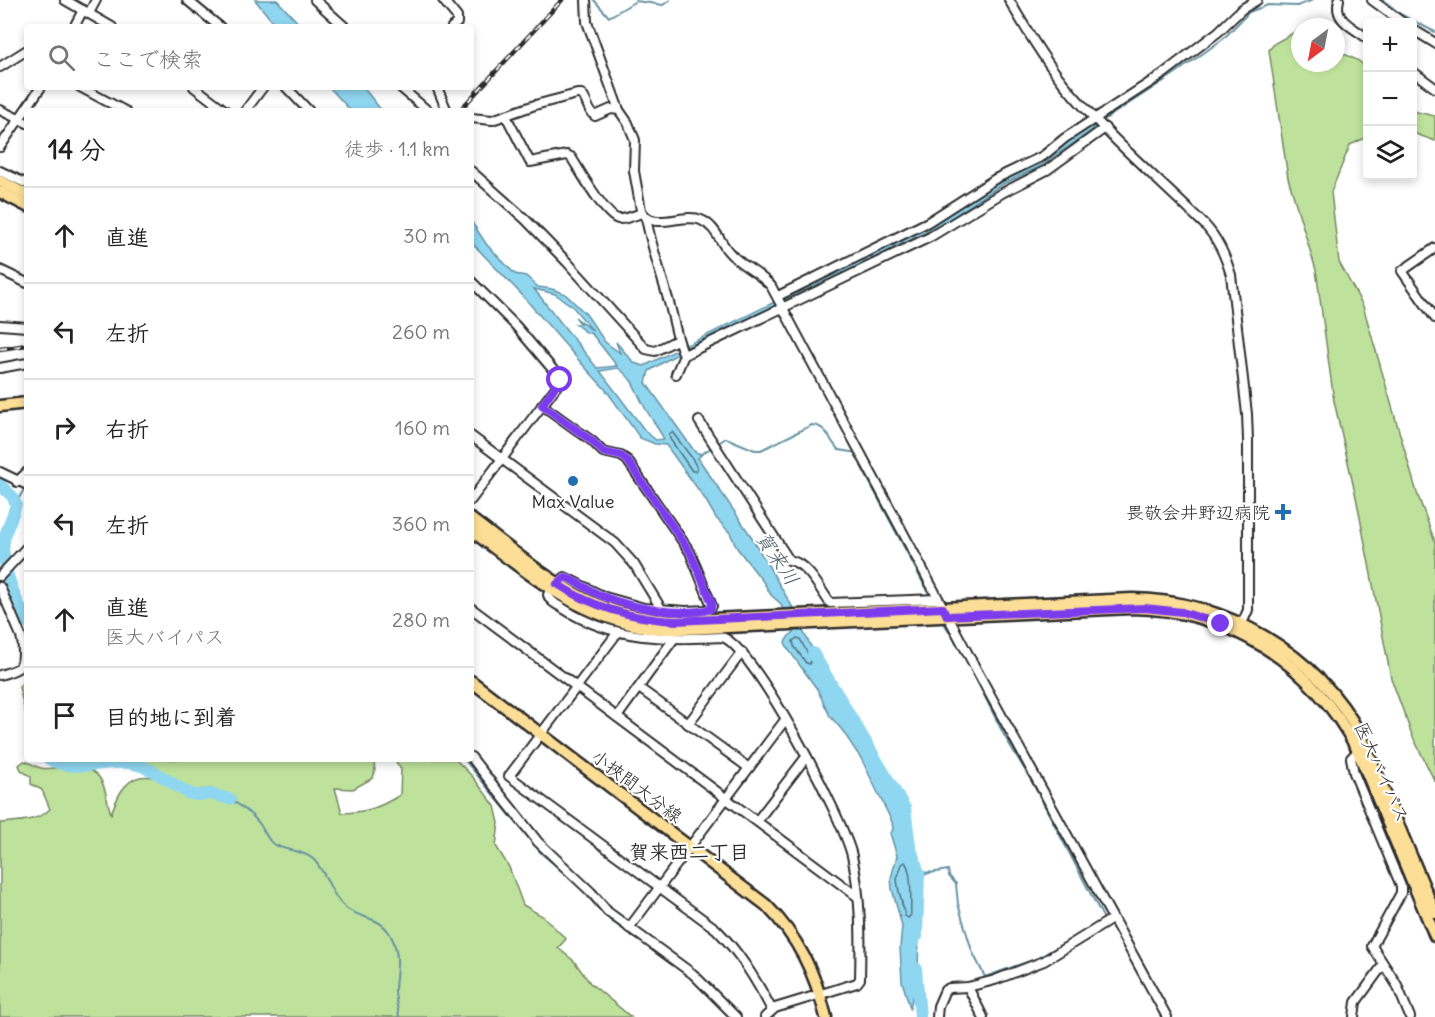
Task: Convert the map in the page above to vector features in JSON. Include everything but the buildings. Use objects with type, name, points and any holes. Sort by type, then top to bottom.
[{"type":"main road","points":[[0,181],[24,193]]},
{"type":"main road","points":[[0,192],[24,204]]},
{"type":"main road","points":[[0,406],[24,403]]},
{"type":"main road","name":"医大バイパス","points":[[474,521],[576,604],[616,620],[664,629],[939,611],[1118,608],[1157,609],[1196,616],[1240,628],[1269,640],[1303,665],[1329,691],[1351,719],[1363,742],[1435,913]]},
{"type":"main road","name":"医大バイパス","points":[[474,532],[558,588]]},
{"type":"main road","points":[[558,588],[617,612],[663,620],[939,611]]},
{"type":"main road","name":"医大バイパス","points":[[1240,628],[1305,679],[1342,723],[1358,751],[1435,936]]},
{"type":"main road","name":"小挾間大分線","points":[[474,683],[759,898],[778,918],[803,953],[826,1017]]},
{"type":"street","points":[[65,0],[107,24]]},
{"type":"street","points":[[76,24],[96,0]]},
{"type":"street","points":[[187,0],[215,24]]},
{"type":"street","points":[[315,0],[342,24]]},
{"type":"street","points":[[324,0],[334,17]]},
{"type":"street","points":[[443,0],[457,17],[456,24]]},
{"type":"street","points":[[586,0],[587,22],[620,110],[635,140],[634,171],[644,216],[672,311],[677,340],[684,356]]},
{"type":"street","points":[[1009,0],[1044,58],[1068,89],[1210,231],[1228,264],[1248,440],[1248,610],[1240,628]]},
{"type":"street","points":[[778,296],[928,222],[995,179],[1043,156],[1171,68],[1218,32],[1242,9],[1257,0]]},
{"type":"street","points":[[1339,0],[1337,8],[1342,21],[1363,36]]},
{"type":"street","points":[[1372,0],[1397,18]]},
{"type":"street","points":[[1417,32],[1435,43]]},
{"type":"street","points":[[0,67],[24,52]]},
{"type":"street","points":[[1414,72],[1435,88]]},
{"type":"street","points":[[27,108],[39,90]]},
{"type":"street","points":[[86,90],[119,108]]},
{"type":"street","points":[[198,90],[222,108]]},
{"type":"street","points":[[247,108],[261,90]]},
{"type":"street","points":[[289,90],[306,108]]},
{"type":"street","points":[[404,90],[424,108]]},
{"type":"street","points":[[438,90],[446,108]]},
{"type":"street","points":[[474,118],[492,120],[577,94],[584,97],[590,113],[595,116],[611,109],[620,110]]},
{"type":"street","points":[[0,110],[24,122]]},
{"type":"street","points":[[0,147],[24,112]]},
{"type":"street","points":[[506,116],[530,162],[567,155],[571,157],[591,190],[614,217],[644,216],[659,221],[692,218],[703,221],[713,229],[728,252],[767,281],[778,296],[939,611],[1167,1017]]},
{"type":"street","points":[[676,374],[684,356],[930,237],[1002,193],[1047,170],[1104,127]]},
{"type":"street","points":[[0,171],[24,183]]},
{"type":"street","points":[[474,174],[525,219],[646,349],[658,350],[677,340]]},
{"type":"street","points":[[1435,248],[1402,271],[1435,318]]},
{"type":"street","points":[[0,270],[24,282]]},
{"type":"street","points":[[474,284],[528,339],[560,376],[560,381],[474,496]]},
{"type":"street","points":[[0,325],[24,327]]},
{"type":"street","points":[[0,368],[24,364]]},
{"type":"street","points":[[542,405],[592,441],[603,452],[621,456],[627,460],[690,552],[712,606],[711,609],[704,610],[662,610],[638,607],[605,597],[565,577],[558,588],[548,595],[549,599],[587,622],[618,632],[673,640],[722,638],[729,640],[742,652],[785,720],[844,830],[852,855],[858,897],[860,980],[772,1010],[765,1017]]},
{"type":"street","points":[[699,421],[789,560],[795,561],[805,570],[830,603],[939,611]]},
{"type":"street","points":[[474,438],[615,543],[634,564],[662,610]]},
{"type":"street","points":[[0,470],[22,484]]},
{"type":"street","points":[[0,576],[24,550]]},
{"type":"street","points":[[0,587],[23,644],[19,668],[0,675]]},
{"type":"street","points":[[474,610],[858,897]]},
{"type":"street","points":[[618,632],[509,776],[708,923],[731,944],[752,973],[772,1010]]},
{"type":"street","points":[[617,717],[673,640]]},
{"type":"street","points":[[688,724],[742,652]]},
{"type":"street","points":[[639,687],[749,768]]},
{"type":"street","points":[[629,928],[785,720]]},
{"type":"street","points":[[1358,751],[1351,758],[1354,773],[1401,886],[1401,893],[1372,942],[1374,951],[1401,993],[1410,1017]]},
{"type":"street","points":[[757,821],[806,757]]},
{"type":"street","points":[[474,761],[538,842],[591,892],[608,912],[693,974],[736,1017]]},
{"type":"street","points":[[937,1017],[938,1006],[945,990],[995,980],[1044,961],[1112,919]]},
{"type":"street","points":[[1354,1017],[1356,1002],[1383,965]]},
{"type":"street","points":[[968,987],[983,1017]]},
{"type":"green space","points":[[1291,34],[1291,72],[1345,72],[1345,54],[1363,65],[1363,139],[1350,145],[1331,192],[1339,262],[1363,306],[1417,493],[1435,542],[1435,782],[1412,735],[1391,678],[1356,497],[1334,401],[1316,270],[1288,178],[1269,50],[1275,43]]},
{"type":"green space","points":[[1417,112],[1435,116],[1435,141],[1417,134]]},
{"type":"green space","points":[[24,681],[24,708],[19,687]]},
{"type":"green space","points":[[24,761],[44,769],[78,767],[95,773],[103,785],[111,814],[121,792],[129,782],[140,777],[154,777],[130,762],[374,762],[373,778],[353,789],[335,788],[342,813],[359,812],[372,808],[400,795],[401,769],[396,762],[458,762],[495,806],[499,823],[496,846],[509,867],[523,905],[544,917],[566,939],[558,948],[574,961],[590,983],[631,1017],[0,1017],[0,823],[33,819],[50,809],[42,790],[31,784],[31,777],[21,770],[19,765]]},
{"type":"water","points":[[255,0],[277,0],[299,24],[275,24]]},
{"type":"water","points":[[332,90],[365,90],[380,108],[348,108]]},
{"type":"water","points":[[1092,124],[1095,128],[1039,167],[1001,185],[939,226],[670,358],[649,371],[646,383],[695,452],[702,454],[698,458],[751,536],[793,608],[783,610],[781,604],[771,595],[737,548],[730,533],[716,518],[666,445],[655,444],[640,438],[606,390],[521,294],[474,245],[474,226],[487,245],[515,274],[526,276],[538,287],[565,294],[586,314],[605,342],[620,353],[616,342],[634,363],[644,366],[799,290],[999,179]],"holes":[[[534,289],[555,294],[572,306],[593,331],[575,317],[581,324],[575,324],[592,334],[617,366],[597,368]],[[618,368],[631,381],[664,439],[656,440],[646,432],[600,371]]]},
{"type":"water","points":[[796,631],[803,631],[831,685],[832,692],[867,747],[908,822],[911,832],[909,848],[915,873],[931,872],[915,880],[919,933],[918,973],[910,1008],[902,981],[900,948],[902,926],[892,889],[891,878],[897,856],[890,833],[893,830],[892,822],[862,760],[830,716],[817,689],[788,649],[785,642]]},
{"type":"waterway","points":[[594,0],[609,17],[636,1],[663,5],[670,0]]},
{"type":"waterway","points":[[1093,127],[1223,39],[1249,12],[1268,5],[1297,6],[1313,0]]},
{"type":"waterway","points":[[1383,0],[1402,15],[1435,32]]},
{"type":"waterway","points":[[700,455],[726,438],[755,450],[761,450],[812,425],[822,428],[839,450],[857,453]]},
{"type":"waterway","points":[[860,460],[861,466],[930,596]]},
{"type":"waterway","points":[[0,485],[12,496],[16,504],[5,536],[3,550],[10,583],[24,615]]},
{"type":"waterway","points":[[16,504],[24,491]]},
{"type":"waterway","points":[[942,620],[966,659],[1005,737],[1031,780],[1105,921]]},
{"type":"waterway","name":"賀来川","points":[[813,653],[905,808],[910,846],[919,873],[917,936]]},
{"type":"waterway","points":[[56,762],[78,766],[129,763],[152,771],[188,793],[211,794],[230,799]]},
{"type":"waterway","points":[[466,762],[542,854],[574,881],[611,921],[655,951]]},
{"type":"waterway","points":[[230,799],[256,819],[275,845],[302,853],[313,859],[336,898],[346,908],[377,922],[387,930],[394,943],[397,957],[395,997],[399,1017]]},
{"type":"waterway","points":[[930,873],[948,870],[949,876],[956,884],[958,904],[972,951],[985,977],[1038,958],[1102,921]]},
{"type":"waterway","name":"賀来川","points":[[916,968],[920,1017]]},
{"type":"waterway","points":[[1148,975],[1171,1017]]},
{"type":"waterway","points":[[721,1007],[728,1017]]},
{"type":"railway","points":[[462,108],[562,0]]},
{"type":"railway","points":[[0,349],[24,345]]},
{"type":"place","name":"Max Value","points":[[573,481]]},
{"type":"place","name":"畏敬会井野辺病院","points":[[1283,512]]},
{"type":"district","name":"賀来西二丁目","points":[[689,851]]},
{"type":"route","points":[[560,380],[542,405],[592,441],[603,452],[621,456],[627,460],[690,552],[712,603],[711,609],[668,611],[644,608],[605,597],[565,577],[557,584],[580,598],[604,608],[641,618],[676,621],[943,608],[947,616],[1145,608],[1182,612],[1221,624]]}]
